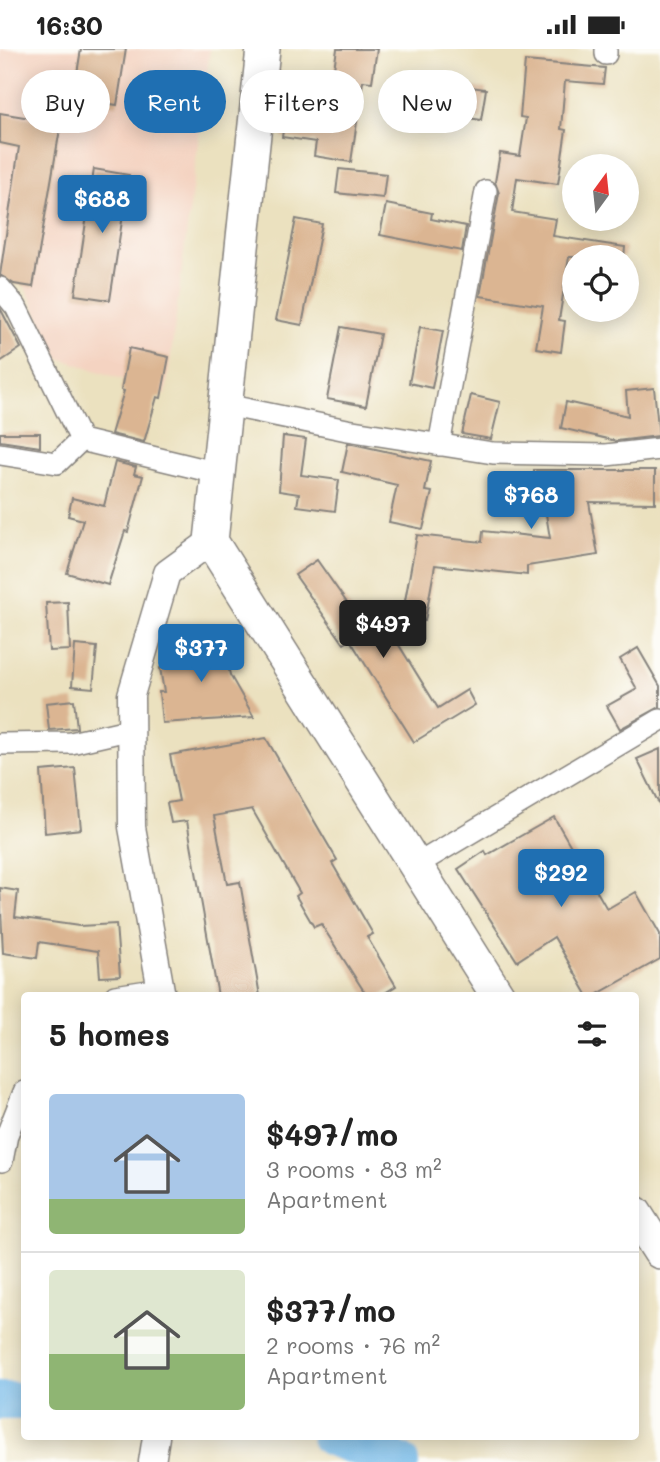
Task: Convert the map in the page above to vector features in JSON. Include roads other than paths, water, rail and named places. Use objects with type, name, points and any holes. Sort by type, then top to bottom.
[{"type":"main road","points":[[263,49],[211,541],[495,992]]},
{"type":"main road","points":[[639,1219],[660,1252]]},
{"type":"street","points":[[439,445],[486,191]]},
{"type":"street","points":[[0,288],[16,307],[81,440]]},
{"type":"street","points":[[226,405],[347,430],[493,453],[606,455],[660,449]]},
{"type":"street","points":[[0,454],[57,463],[81,440]]},
{"type":"street","points":[[81,440],[218,473]]},
{"type":"street","points":[[161,992],[132,827],[131,695],[167,573],[211,541]]},
{"type":"street","points":[[416,865],[660,720]]},
{"type":"street","points":[[0,744],[71,743],[132,729]]},
{"type":"street","points":[[2,1161],[7,1135],[21,1100]]},
{"type":"street","points":[[152,1462],[156,1440]]},
{"type":"waterway","points":[[0,1401],[21,1401]]},
{"type":"waterway","points":[[338,1440],[400,1462]]}]
